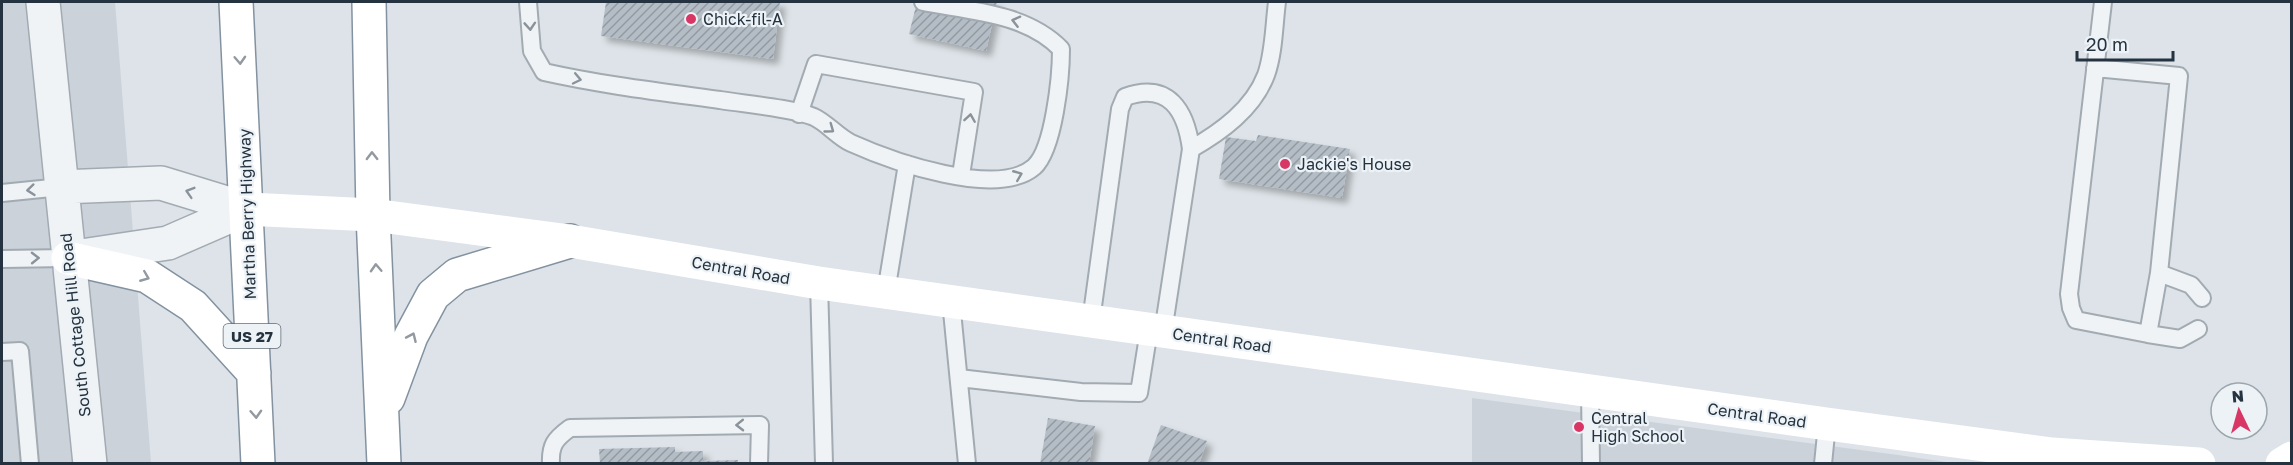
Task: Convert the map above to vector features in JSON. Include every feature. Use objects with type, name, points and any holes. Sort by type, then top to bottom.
[{"type":"main road","name":"Martha Berry Highway","points":[[236,2],[258,464]]},
{"type":"main road","points":[[369,2],[374,215],[384,464]]},
{"type":"main road","name":"Central Road","points":[[246,209],[374,215],[570,241],[819,283],[1590,392],[2052,454],[2199,464]]},
{"type":"main road","points":[[383,411],[411,336],[433,295],[457,276],[570,241]]},
{"type":"main road","points":[[68,258],[147,276],[193,306],[254,373]]},
{"type":"main road","points":[[2282,464],[2292,458]]},
{"type":"street","name":"South Cottage Hill Road","points":[[43,2],[90,464]]},
{"type":"street","name":"Central Road","points":[[61,187],[161,183],[246,209]]},
{"type":"street","name":"Central Road","points":[[68,258],[168,243],[246,209]]},
{"type":"lane","points":[[528,2],[532,51],[544,72],[600,84],[756,105],[814,117],[849,142],[907,164],[989,181],[1016,178],[1035,166],[1046,148],[1061,70],[1060,49],[1046,34],[1023,22],[923,2]]},
{"type":"lane","points":[[1191,149],[1216,135],[1253,100],[1266,74],[1277,2]]},
{"type":"lane","points":[[2103,2],[2069,294],[2071,308],[2076,320],[2148,334],[2180,339],[2198,329]]},
{"type":"lane","points":[[799,114],[816,64],[974,92],[961,175]]},
{"type":"lane","points":[[2095,68],[2180,76],[2159,273],[2148,334]]},
{"type":"lane","points":[[959,378],[1081,392],[1139,393],[1156,331],[1191,149],[1188,125],[1177,106],[1159,94],[1138,92],[1125,97],[1120,109],[1091,321]]},
{"type":"lane","points":[[886,292],[907,164]]},
{"type":"lane","points":[[2,193],[61,187]]},
{"type":"lane","points":[[2,259],[68,258]]},
{"type":"lane","points":[[2159,273],[2191,285],[2202,297]]},
{"type":"lane","points":[[819,283],[824,464]]},
{"type":"lane","points":[[951,301],[967,464]]},
{"type":"lane","points":[[2,352],[20,351],[30,464]]},
{"type":"lane","points":[[1590,392],[1591,464]]},
{"type":"lane","points":[[1823,464],[1827,424]]},
{"type":"lane","points":[[551,464],[550,450],[555,438],[570,429],[760,425],[759,464]]},
{"type":"shaded area","points":[[2,2],[115,2],[151,463],[2,463]]},
{"type":"shaded area","name":"Central High School","points":[[1472,398],[1898,455],[1953,463],[1472,463]]},
{"type":"building","name":"Chick-fil-A","points":[[606,2],[780,2],[773,59],[601,36]]},
{"type":"building","points":[[917,2],[997,2],[986,51],[909,34]]},
{"type":"building","name":"Jackie's House","points":[[1258,135],[1350,149],[1342,198],[1219,179],[1226,137],[1256,141]]},
{"type":"building","points":[[1048,418],[1095,426],[1089,464],[1040,464]]},
{"type":"building","points":[[1161,425],[1207,441],[1199,464],[1147,464]]},
{"type":"building","points":[[675,447],[675,452],[703,451],[703,461],[738,460],[738,464],[600,464],[599,449]]},
{"type":"place","name":"Chick-fil-A","points":[[691,19]]},
{"type":"place","name":"Jackie's House","points":[[1285,164]]},
{"type":"place","name":"Central High School","points":[[1579,427]]}]
